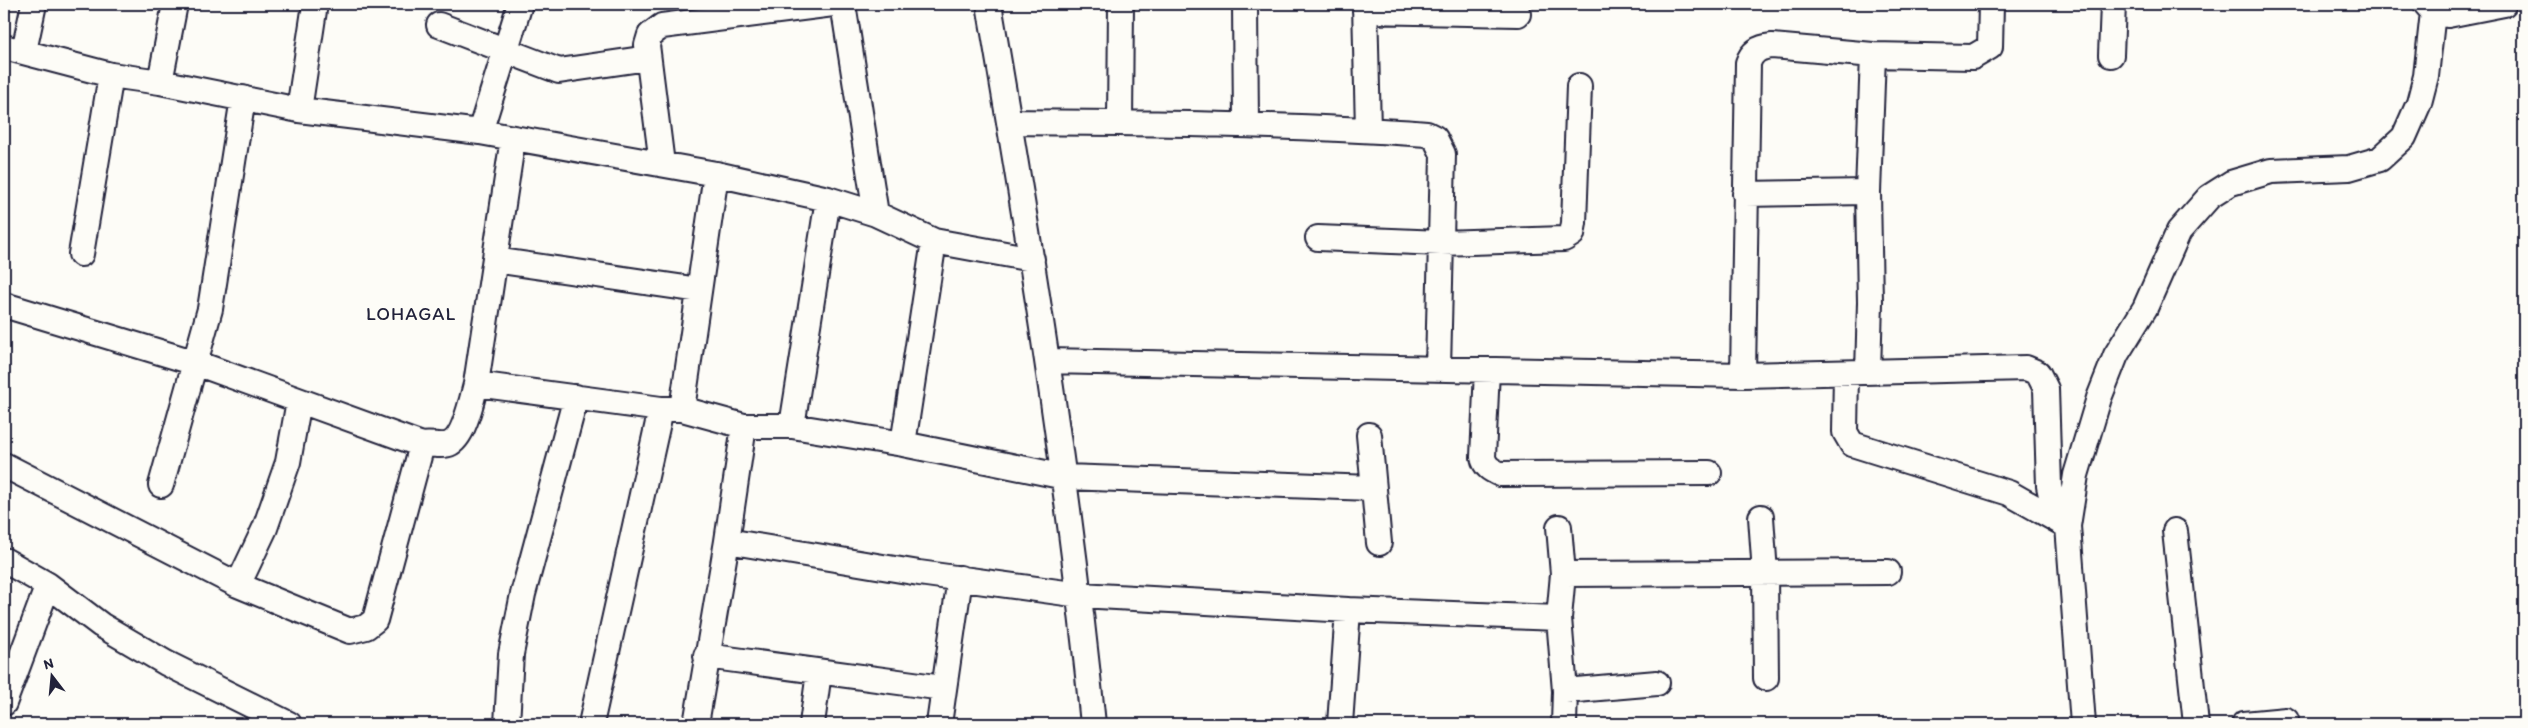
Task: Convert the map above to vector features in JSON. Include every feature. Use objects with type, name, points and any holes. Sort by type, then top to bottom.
[{"type":"street","points":[[34,4],[14,49],[111,75],[160,82],[299,110],[480,132],[716,174],[828,199],[876,214],[934,241],[1032,259]]},
{"type":"street","points":[[160,82],[175,4]]},
{"type":"street","points":[[299,110],[315,4]]},
{"type":"street","points":[[480,132],[520,4]]},
{"type":"street","points":[[662,164],[648,58],[647,44],[650,35],[662,26],[833,4]]},
{"type":"street","points":[[843,4],[876,214]]},
{"type":"street","points":[[989,4],[1010,122],[1065,477],[1080,595],[1093,724]]},
{"type":"street","points":[[1120,123],[1121,4]]},
{"type":"street","points":[[1245,4],[1246,124]]},
{"type":"street","points":[[1743,375],[1748,63],[1751,55],[1764,47],[1772,46],[1873,56],[1974,57],[1990,47],[1991,4]]},
{"type":"street","points":[[2111,54],[2113,4]]},
{"type":"street","points":[[2062,522],[2099,398],[2116,355],[2144,308],[2179,231],[2209,197],[2231,183],[2271,171],[2349,168],[2380,159],[2404,137],[2419,103],[2426,76],[2429,8],[2448,15],[2504,4]]},
{"type":"street","points":[[1368,130],[1365,8],[1518,14]]},
{"type":"street","points":[[439,25],[505,52],[559,71],[648,58]]},
{"type":"street","points":[[1873,56],[1868,192],[1870,302],[1845,432],[1852,444],[1861,448],[2009,493],[2062,522]]},
{"type":"street","points":[[81,254],[111,75]]},
{"type":"street","points":[[1318,238],[1441,243],[1564,239],[1572,234],[1579,86]]},
{"type":"street","points":[[162,485],[210,309],[244,98]]},
{"type":"street","points":[[1010,122],[1246,124],[1427,134],[1435,138],[1443,154],[1438,369]]},
{"type":"street","points":[[4,305],[196,363],[422,445],[430,443],[443,445],[456,440],[462,430],[476,384],[513,138]]},
{"type":"street","points":[[591,724],[671,409],[699,290],[716,174]]},
{"type":"street","points":[[1745,194],[1868,192]]},
{"type":"street","points":[[792,426],[828,199]]},
{"type":"street","points":[[902,444],[934,241]]},
{"type":"street","points":[[495,260],[699,290]]},
{"type":"street","points":[[1048,361],[1743,375],[2026,368],[2038,373],[2046,389],[2049,486],[2062,522],[2083,724]]},
{"type":"street","points":[[1487,370],[1483,457],[1485,464],[1490,470],[1500,474],[1709,472]]},
{"type":"street","points":[[476,384],[671,409],[744,426],[792,426],[902,444],[1065,477],[1372,488]]},
{"type":"street","points":[[507,724],[511,654],[523,594],[576,397]]},
{"type":"street","points":[[238,585],[265,528],[288,462],[299,401]]},
{"type":"street","points":[[696,724],[727,541],[744,426]]},
{"type":"street","points":[[1369,434],[1372,488],[1379,543]]},
{"type":"street","points":[[4,465],[238,585],[350,631],[374,620],[422,445]]},
{"type":"street","points":[[1761,516],[1765,573],[1766,678]]},
{"type":"street","points":[[1559,527],[1563,574],[1559,618],[1565,691],[1564,724]]},
{"type":"street","points":[[2175,532],[2196,724]]},
{"type":"street","points":[[727,541],[1080,595],[1348,610],[1559,618]]},
{"type":"street","points":[[4,560],[48,585],[101,625],[166,663],[289,724]]},
{"type":"street","points":[[1563,574],[1888,572]]},
{"type":"street","points":[[939,724],[960,578]]},
{"type":"street","points":[[4,703],[48,585]]},
{"type":"street","points":[[1340,724],[1348,610]]},
{"type":"street","points":[[706,656],[943,688]]},
{"type":"street","points":[[812,724],[819,672]]},
{"type":"street","points":[[1565,691],[1657,684]]},
{"type":"street","points":[[2244,724],[2286,720]]},
{"type":"district","name":"LOHAGAL","points":[[411,313]]}]
